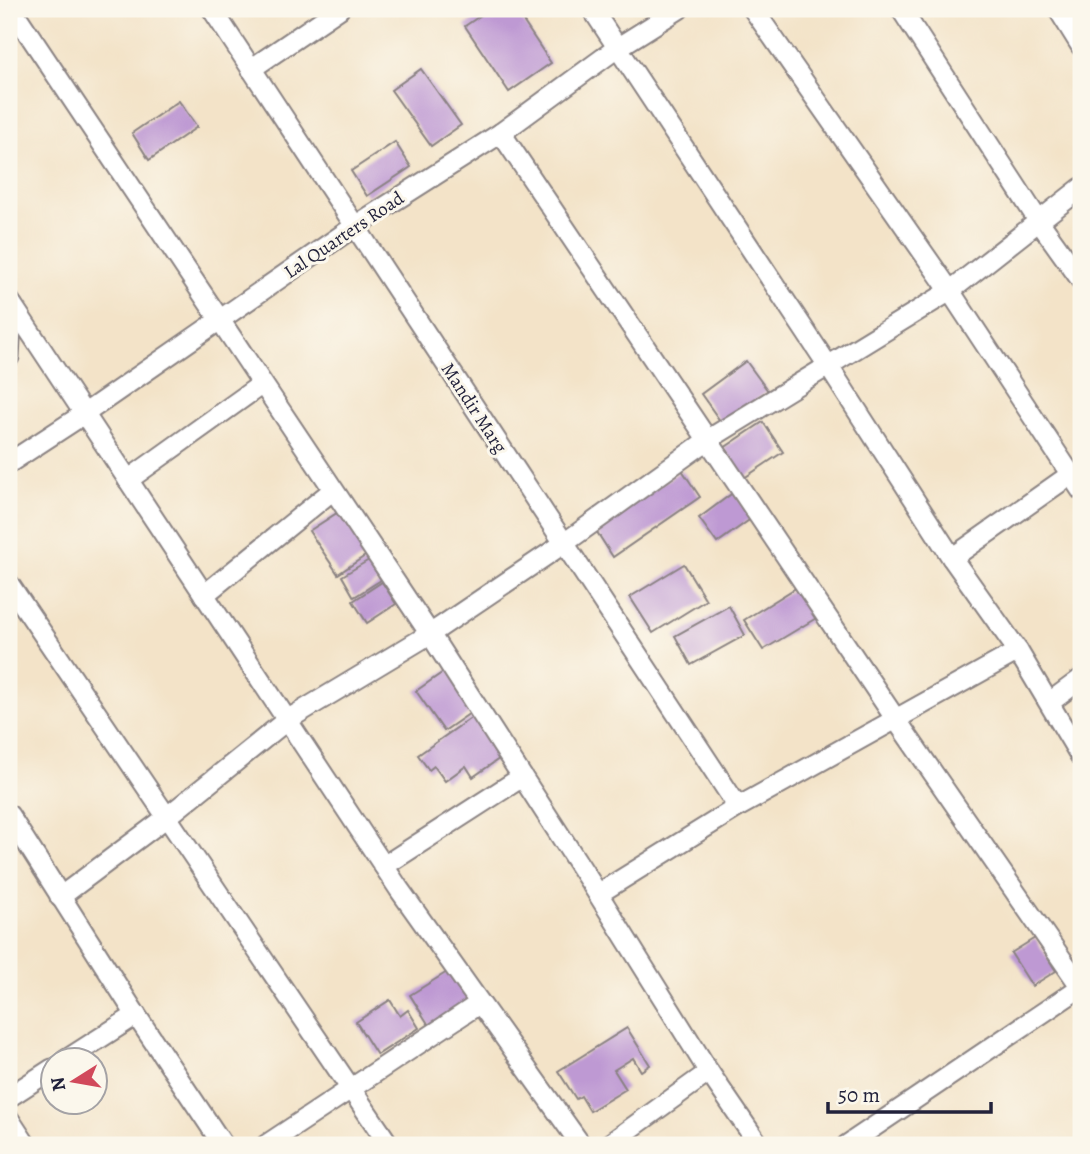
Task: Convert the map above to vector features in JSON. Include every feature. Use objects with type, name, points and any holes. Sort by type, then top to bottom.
[{"type":"street","points":[[12,9],[430,634],[709,1072],[759,1145]]},
{"type":"street","name":"Mandir Marg","points":[[212,9],[738,807]]},
{"type":"street","points":[[251,69],[339,9]]},
{"type":"street","points":[[592,9],[953,558],[1018,651],[1081,757]]},
{"type":"street","name":"Lal Quarters Road","points":[[9,463],[355,226],[501,133],[617,48],[679,9]]},
{"type":"street","points":[[753,9],[950,291],[1075,483],[953,558]]},
{"type":"street","points":[[901,9],[1038,220],[1081,280]]},
{"type":"street","points":[[1058,9],[1081,46]]},
{"type":"street","points":[[501,133],[895,718],[1081,987],[848,1145]]},
{"type":"street","points":[[60,897],[167,817],[287,720],[430,634],[563,544],[709,439],[950,291],[1038,220],[1078,196]]},
{"type":"street","points":[[9,357],[10,302]]},
{"type":"street","points":[[10,302],[384,866],[581,1145]]},
{"type":"street","points":[[128,480],[262,384]]},
{"type":"street","points":[[204,594],[333,490]]},
{"type":"street","points":[[9,584],[389,1145]]},
{"type":"street","points":[[598,894],[738,807],[1018,651]]},
{"type":"street","points":[[1050,702],[1081,679]]},
{"type":"street","points":[[384,866],[522,777]]},
{"type":"street","points":[[9,815],[223,1145]]},
{"type":"street","points":[[266,1145],[480,1003]]},
{"type":"street","points":[[86,1046],[136,1014]]},
{"type":"street","points":[[608,1145],[709,1072]]},
{"type":"street","points":[[9,1097],[38,1078]]},
{"type":"street","points":[[9,1119],[26,1145]]},
{"type":"building","points":[[490,9],[515,9],[551,63],[509,92],[465,26]]},
{"type":"building","points":[[421,69],[461,125],[431,146],[391,90]]},
{"type":"building","points":[[179,101],[197,127],[149,160],[132,133]]},
{"type":"building","points":[[395,142],[411,167],[367,196],[351,171]]},
{"type":"building","points":[[746,361],[768,391],[723,425],[701,394]]},
{"type":"building","points":[[763,422],[783,452],[744,478],[724,448]]},
{"type":"building","points":[[682,470],[700,497],[613,557],[595,529]]},
{"type":"building","points":[[734,492],[752,518],[717,543],[699,518]]},
{"type":"building","points":[[340,511],[368,554],[338,574],[309,531]]},
{"type":"building","points":[[369,560],[381,580],[354,597],[342,576]]},
{"type":"building","points":[[684,564],[706,600],[653,633],[630,597]]},
{"type":"building","points":[[382,582],[396,604],[367,623],[353,601]]},
{"type":"building","points":[[799,586],[818,617],[763,650],[744,620]]},
{"type":"building","points":[[729,606],[745,635],[691,665],[675,636]]},
{"type":"building","points":[[449,668],[476,709],[444,731],[416,691]]},
{"type":"building","points":[[478,713],[506,754],[473,777],[466,766],[445,781],[434,766],[429,770],[418,755]]},
{"type":"building","points":[[1035,938],[1056,971],[1032,986],[1011,953]]},
{"type":"building","points":[[452,969],[472,1001],[430,1027],[410,995]]},
{"type":"building","points":[[390,1000],[400,1016],[408,1010],[419,1028],[377,1055],[356,1022]]},
{"type":"building","points":[[627,1028],[650,1065],[641,1071],[633,1058],[614,1070],[626,1089],[590,1111],[581,1096],[576,1099],[558,1071]]}]
